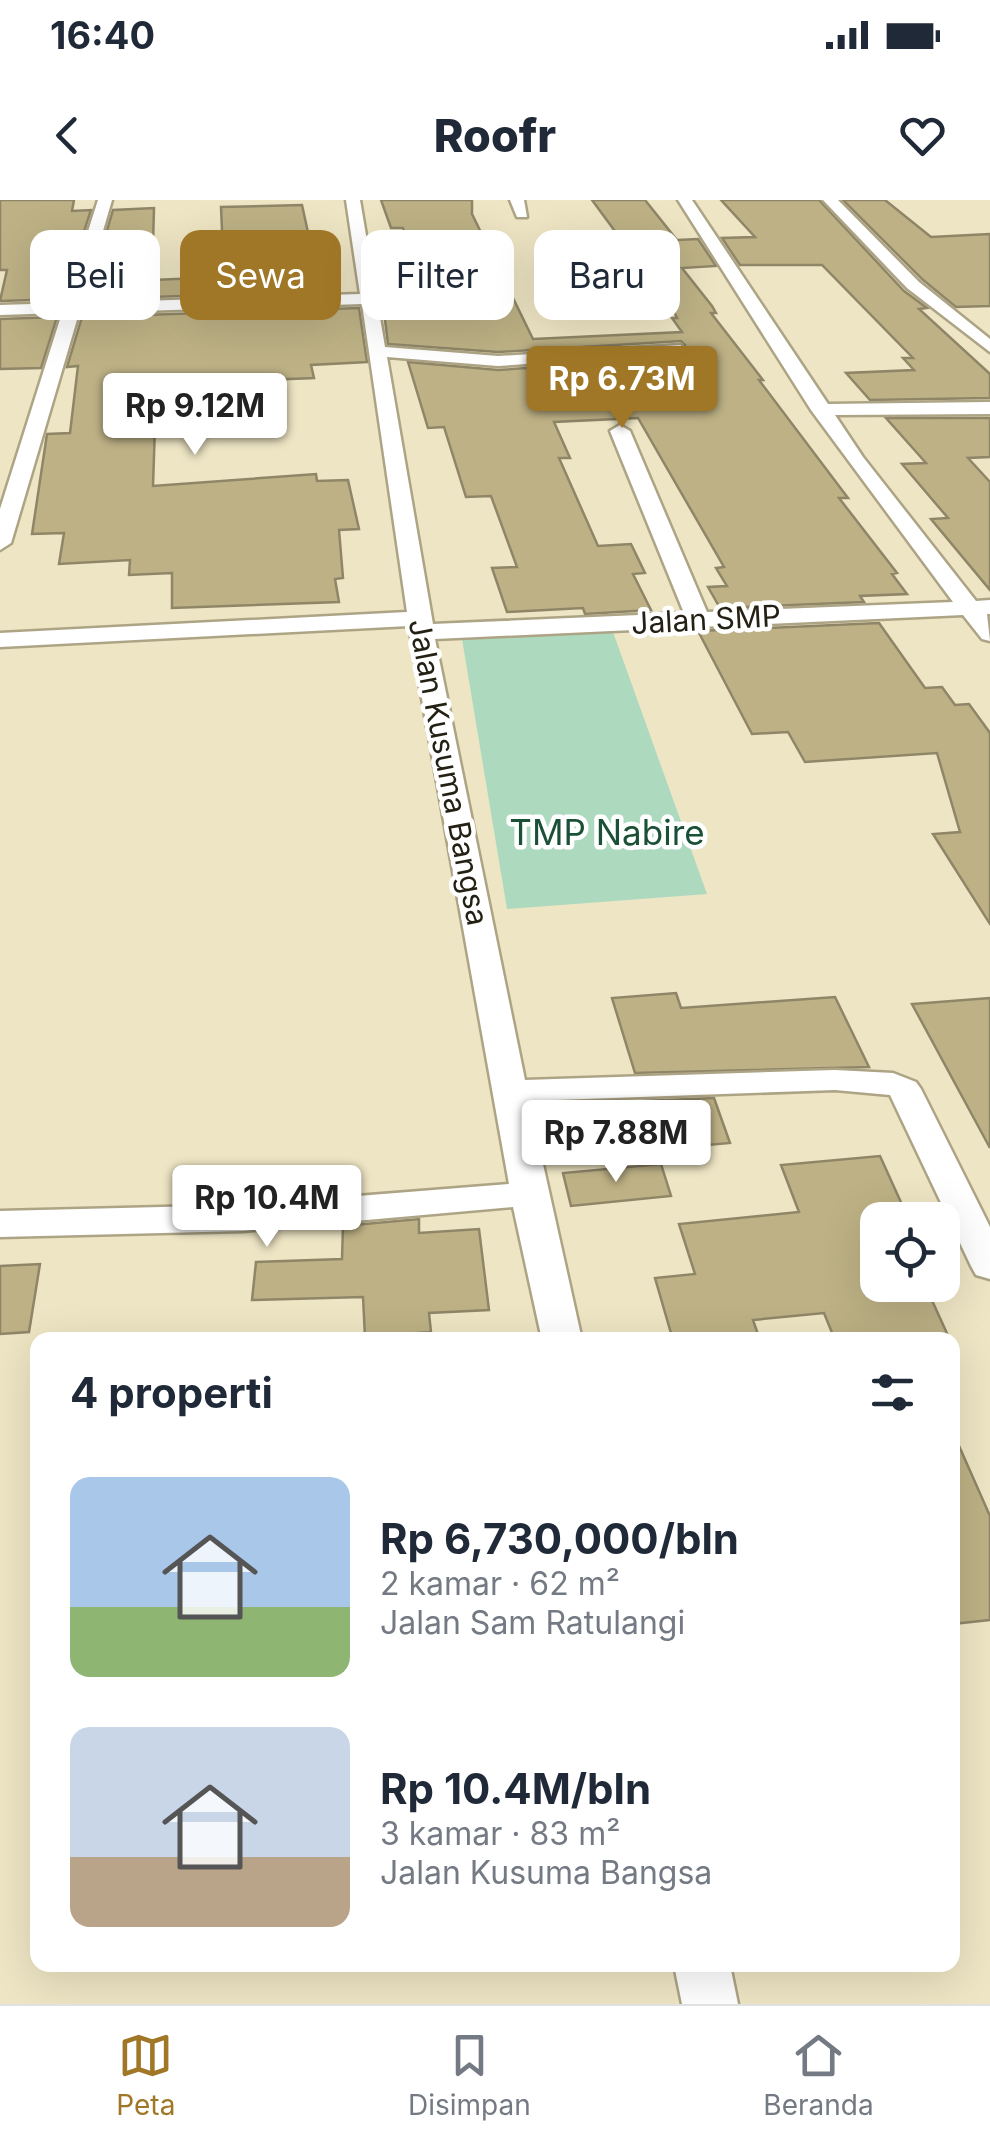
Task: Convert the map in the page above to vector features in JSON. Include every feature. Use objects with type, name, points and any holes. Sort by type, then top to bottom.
[{"type":"street","points":[[96,230],[105,200]]},
{"type":"street","name":"Jalan Kusuma Bangsa","points":[[353,200],[361,253]]},
{"type":"street","points":[[686,200],[742,282],[820,410],[981,607],[990,634]]},
{"type":"street","points":[[830,200],[913,285],[990,347]]},
{"type":"street","points":[[160,306],[361,300]]},
{"type":"street","points":[[0,310],[30,309]]},
{"type":"street","points":[[0,543],[70,320]]},
{"type":"street","name":"Jalan Kusuma Bangsa","points":[[371,320],[420,625],[560,1332]]},
{"type":"street","points":[[376,351],[498,361],[676,349]]},
{"type":"street","points":[[820,410],[990,408]]},
{"type":"street","points":[[620,431],[698,619]]},
{"type":"street","name":"Jalan SMP","points":[[0,640],[981,607]]},
{"type":"street","points":[[511,1091],[835,1080],[893,1082],[904,1089],[990,1266]]},
{"type":"street","points":[[0,1224],[243,1218],[530,1194]]},
{"type":"street","points":[[703,1972],[710,2004]]},
{"type":"green space","name":"TMP Nabire","points":[[613,632],[707,894],[507,909],[462,639]]},
{"type":"building","points":[[0,200],[74,200],[72,211],[91,210],[84,230],[30,230],[30,300],[0,301],[7,270],[0,270]]},
{"type":"building","points":[[381,200],[472,200],[472,214],[480,230],[404,230],[391,228]]},
{"type":"building","points":[[592,200],[645,200],[669,230],[614,230]]},
{"type":"building","points":[[721,200],[819,200],[904,291],[927,308],[919,309],[990,374],[990,398],[870,400],[846,373],[914,370],[903,358],[913,358],[822,265],[740,265],[722,238],[755,237]]},
{"type":"building","points":[[843,200],[885,200],[931,237],[990,234],[990,306],[956,307],[922,279]]},
{"type":"building","points":[[302,205],[307,230],[222,230],[221,207]]},
{"type":"building","points":[[154,208],[153,230],[107,230],[113,210]]},
{"type":"building","points":[[698,239],[716,266],[682,268],[763,380],[759,380],[848,498],[839,498],[897,573],[892,574],[907,594],[860,596],[864,602],[720,608],[708,587],[727,586],[716,568],[724,567],[638,418],[554,422],[570,458],[559,458],[598,546],[631,544],[645,573],[633,574],[651,610],[585,614],[583,608],[507,612],[492,568],[517,567],[491,496],[466,497],[444,427],[428,428],[408,362],[498,370],[675,358],[684,355],[685,345],[681,341],[498,352],[388,344],[385,320],[514,320],[514,300],[533,339],[682,332],[673,320],[680,320],[680,240]]},
{"type":"building","points":[[180,279],[180,296],[160,297],[160,280]]},
{"type":"building","points":[[359,308],[367,362],[311,365],[314,378],[217,382],[219,422],[155,426],[153,486],[316,474],[317,481],[348,480],[359,529],[339,530],[343,578],[335,579],[339,602],[172,608],[172,573],[129,575],[130,560],[59,564],[64,533],[32,534],[47,434],[70,433],[78,366],[67,367],[81,320],[160,320],[160,314],[180,314],[180,320],[341,320],[341,309]]},
{"type":"building","points":[[0,319],[56,320],[41,368],[0,369]]},
{"type":"building","points":[[886,418],[990,418],[990,457],[968,458],[990,482],[990,590],[931,519],[948,518],[902,464],[926,463]]},
{"type":"building","points":[[879,623],[925,688],[942,687],[955,705],[969,704],[990,733],[990,924],[933,834],[960,832],[937,753],[805,762],[788,732],[752,734],[698,631]]},
{"type":"building","points":[[676,993],[681,1008],[835,997],[869,1067],[635,1073],[612,998]]},
{"type":"building","points":[[990,998],[990,1148],[912,1004]]},
{"type":"building","points":[[714,1098],[730,1143],[642,1151],[631,1116],[648,1114],[644,1101]]},
{"type":"building","points":[[880,1156],[901,1202],[860,1202],[860,1302],[933,1302],[946,1332],[832,1332],[824,1313],[753,1320],[757,1332],[671,1332],[655,1278],[695,1274],[679,1224],[799,1212],[781,1165]]},
{"type":"building","points":[[661,1164],[671,1196],[571,1206],[563,1173]]},
{"type":"building","points":[[419,1219],[419,1233],[479,1229],[489,1310],[429,1313],[431,1332],[365,1332],[363,1297],[252,1300],[256,1262],[342,1259],[343,1226]]},
{"type":"building","points":[[40,1264],[29,1332],[0,1334],[0,1266]]},
{"type":"building","points":[[960,1448],[990,1516],[990,1620],[960,1623]]}]
